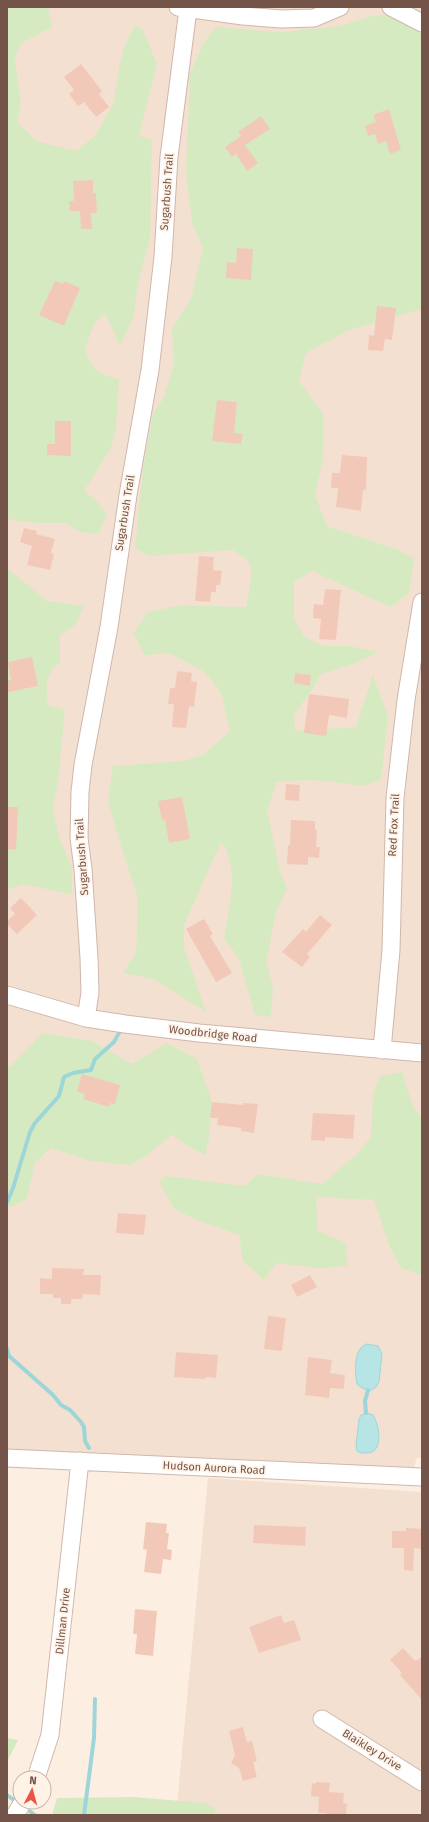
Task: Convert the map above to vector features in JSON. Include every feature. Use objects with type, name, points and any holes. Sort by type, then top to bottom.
[{"type":"street","points":[[183,8],[281,19],[314,18],[340,7]]},
{"type":"street","points":[[391,7],[422,23]]},
{"type":"street","name":"Sugarbush Trail","points":[[86,1018],[90,993],[83,866],[79,838],[80,792],[83,765],[109,627],[128,495],[150,370],[163,257],[169,157],[183,8]]},
{"type":"street","name":"Red Fox Trail","points":[[382,1050],[391,950],[395,798],[406,700],[422,602]]},
{"type":"street","name":"Woodbridge Road","points":[[7,995],[86,1018],[199,1033],[382,1050],[422,1052]]},
{"type":"street","name":"Hudson Aurora Road","points":[[7,1458],[422,1477]]},
{"type":"street","name":"Dillman Drive","points":[[39,1770],[50,1735],[80,1461]]},
{"type":"street","name":"Blaikley Drive","points":[[322,1718],[422,1782]]},
{"type":"shaded area","points":[[7,7],[422,7],[422,1458],[417,1458],[413,1470],[7,1458]]},
{"type":"shaded area","points":[[208,1478],[422,1492],[422,1815],[176,1815]]},
{"type":"green space","points":[[7,7],[48,7],[52,27],[20,44],[15,59],[21,105],[17,122],[36,141],[76,151],[96,135],[114,102],[119,66],[125,45],[135,25],[143,30],[157,64],[139,136],[152,140],[150,238],[137,288],[134,316],[120,346],[105,313],[94,324],[85,349],[93,367],[101,373],[119,380],[116,427],[111,448],[84,491],[94,498],[107,514],[98,534],[81,532],[65,523],[35,523],[7,519]]},
{"type":"green space","points":[[389,15],[422,33],[422,309],[349,330],[306,353],[299,381],[323,413],[323,458],[315,495],[327,526],[396,549],[414,558],[409,593],[390,607],[312,571],[294,582],[294,619],[304,636],[322,646],[349,646],[379,652],[350,665],[321,674],[294,715],[295,731],[356,727],[373,675],[388,717],[381,780],[363,786],[309,780],[277,782],[267,811],[280,871],[287,889],[276,912],[266,962],[273,989],[271,1017],[255,1015],[239,959],[224,938],[232,888],[232,875],[227,852],[221,842],[184,925],[184,947],[206,1012],[153,979],[123,973],[136,952],[138,898],[108,801],[113,766],[183,761],[203,755],[230,731],[221,693],[205,672],[169,653],[144,655],[134,633],[148,612],[182,605],[246,607],[252,573],[248,560],[233,550],[149,556],[135,548],[143,469],[153,413],[163,399],[174,364],[172,329],[191,298],[203,248],[192,223],[186,174],[190,73],[203,44],[216,27],[282,32],[340,26],[371,16]]},
{"type":"green space","points":[[7,568],[47,601],[84,606],[76,624],[60,635],[60,662],[51,671],[47,681],[48,705],[65,710],[58,781],[53,808],[59,837],[72,868],[72,895],[24,884],[7,890]]},
{"type":"green space","points":[[43,1033],[92,1041],[132,1064],[167,1043],[197,1059],[212,1102],[209,1139],[205,1155],[172,1135],[147,1155],[131,1165],[91,1161],[51,1148],[35,1162],[27,1198],[12,1207],[7,1206],[7,1066],[12,1065]]},
{"type":"green space","points":[[402,1072],[413,1106],[422,1120],[422,1275],[401,1268],[389,1245],[374,1200],[316,1197],[318,1231],[346,1243],[347,1266],[319,1268],[276,1263],[264,1280],[243,1261],[239,1235],[175,1210],[159,1182],[166,1176],[245,1186],[258,1174],[322,1184],[357,1154],[371,1137],[373,1094],[380,1076]]},
{"type":"green space","points":[[7,1738],[18,1740],[7,1762]]},
{"type":"green space","points":[[134,1797],[205,1803],[215,1809],[214,1815],[52,1815],[57,1798]]},
{"type":"water","points":[[367,1344],[378,1346],[382,1354],[379,1382],[376,1387],[370,1391],[357,1384],[356,1374],[356,1361],[359,1350],[362,1346]]},
{"type":"water","points":[[367,1413],[373,1415],[379,1432],[379,1438],[376,1449],[372,1452],[362,1453],[357,1451],[356,1446],[359,1419],[361,1415]]},
{"type":"building","points":[[81,64],[102,91],[99,94],[109,107],[96,117],[84,102],[78,106],[69,94],[74,90],[64,77]]},
{"type":"building","points":[[389,109],[401,150],[390,154],[386,141],[378,144],[375,134],[368,136],[365,126],[376,122],[373,115]]},
{"type":"building","points":[[261,116],[270,129],[245,145],[258,163],[247,171],[236,154],[232,157],[225,147],[241,136],[238,132]]},
{"type":"building","points":[[93,180],[93,193],[96,193],[97,213],[91,213],[92,229],[81,229],[80,211],[70,211],[69,201],[74,201],[73,181]]},
{"type":"building","points":[[237,248],[253,249],[251,280],[226,278],[227,262],[236,263]]},
{"type":"building","points":[[55,281],[63,284],[64,281],[80,288],[64,326],[39,315]]},
{"type":"building","points":[[377,306],[396,308],[392,340],[385,339],[383,351],[368,350],[369,335],[374,336]]},
{"type":"building","points":[[217,400],[237,402],[234,433],[243,434],[241,444],[212,441]]},
{"type":"building","points":[[55,421],[71,421],[71,456],[47,455],[47,444],[55,444]]},
{"type":"building","points":[[342,455],[367,457],[366,490],[363,490],[361,511],[336,507],[338,488],[331,488],[332,473],[340,473]]},
{"type":"building","points":[[24,528],[37,531],[36,534],[55,539],[51,553],[54,554],[50,570],[27,565],[32,546],[20,542]]},
{"type":"building","points":[[199,556],[214,557],[213,570],[222,571],[220,585],[216,585],[216,592],[211,592],[210,602],[195,601]]},
{"type":"building","points":[[325,589],[341,590],[336,640],[319,639],[321,619],[313,618],[314,604],[323,605]]},
{"type":"building","points":[[32,657],[38,686],[8,692],[7,681],[11,680],[8,662]]},
{"type":"building","points":[[177,671],[192,673],[191,681],[197,682],[194,707],[189,706],[186,728],[172,727],[174,704],[168,704],[170,688],[175,688]]},
{"type":"building","points":[[295,673],[311,675],[310,686],[294,683]]},
{"type":"building","points":[[309,694],[349,699],[347,718],[329,715],[326,736],[304,733]]},
{"type":"building","points":[[286,784],[300,785],[299,801],[285,800]]},
{"type":"building","points":[[182,797],[190,839],[169,843],[165,819],[162,820],[158,801]]},
{"type":"building","points":[[7,807],[18,807],[16,850],[7,849]]},
{"type":"building","points":[[291,820],[315,821],[315,830],[317,830],[316,847],[320,847],[319,858],[308,857],[308,865],[287,864],[288,845],[290,845]]},
{"type":"building","points":[[21,898],[37,915],[17,934],[7,924],[7,921],[15,914],[10,908]]},
{"type":"building","points":[[320,915],[332,925],[307,954],[310,957],[302,967],[282,952],[303,929],[306,932]]},
{"type":"building","points":[[204,919],[213,934],[210,936],[232,973],[216,982],[186,929]]},
{"type":"building","points":[[82,1074],[120,1085],[115,1104],[110,1103],[109,1107],[83,1099],[85,1094],[77,1091]]},
{"type":"building","points":[[212,1102],[243,1105],[243,1103],[258,1104],[254,1133],[241,1131],[241,1128],[217,1125],[218,1118],[210,1118]]},
{"type":"building","points":[[313,1113],[355,1115],[353,1139],[325,1137],[325,1141],[311,1140]]},
{"type":"building","points":[[118,1213],[146,1215],[144,1235],[116,1233]]},
{"type":"building","points":[[52,1268],[84,1269],[83,1275],[101,1275],[100,1295],[83,1294],[82,1299],[71,1299],[71,1304],[61,1304],[61,1298],[53,1298],[53,1294],[40,1294],[40,1278],[52,1279]]},
{"type":"building","points":[[310,1275],[317,1287],[297,1297],[291,1285]]},
{"type":"building","points":[[268,1316],[286,1318],[282,1351],[264,1349]]},
{"type":"building","points":[[176,1352],[218,1355],[216,1378],[206,1377],[205,1379],[174,1377]]},
{"type":"building","points":[[308,1357],[332,1360],[330,1373],[345,1375],[344,1389],[330,1388],[329,1398],[305,1395]]},
{"type":"building","points":[[146,1522],[167,1524],[166,1533],[169,1533],[167,1549],[172,1550],[171,1560],[163,1559],[161,1574],[144,1572],[147,1550],[143,1549]]},
{"type":"building","points":[[254,1525],[306,1527],[305,1546],[253,1543]]},
{"type":"building","points":[[406,1528],[422,1529],[422,1549],[414,1548],[413,1571],[404,1570],[404,1548],[392,1548],[392,1531],[406,1531]]},
{"type":"building","points":[[135,1609],[157,1611],[153,1656],[135,1654],[137,1634],[133,1634]]},
{"type":"building","points":[[281,1615],[284,1623],[294,1620],[301,1640],[259,1653],[249,1627]]},
{"type":"building","points":[[403,1648],[415,1661],[422,1657],[422,1700],[400,1675],[402,1673],[390,1660]]},
{"type":"building","points":[[243,1727],[247,1742],[252,1741],[257,1761],[253,1762],[257,1777],[243,1781],[239,1768],[231,1763],[235,1755],[229,1731]]},
{"type":"building","points":[[316,1782],[330,1783],[329,1792],[344,1793],[343,1803],[347,1804],[346,1815],[326,1815],[326,1813],[318,1813],[319,1797],[311,1796],[312,1783],[316,1784]]},
{"type":"waterway","points":[[7,1202],[13,1188],[30,1132],[35,1123],[59,1096],[64,1077],[73,1073],[91,1070],[95,1059],[114,1042],[120,1031]]},
{"type":"waterway","points":[[7,1349],[9,1356],[53,1395],[61,1405],[70,1410],[81,1422],[84,1427],[85,1441],[89,1448]]},
{"type":"waterway","points":[[366,1413],[365,1401],[368,1390]]},
{"type":"waterway","points":[[84,1815],[94,1738],[95,1699]]},
{"type":"waterway","points":[[7,1795],[12,1799]]},
{"type":"waterway","points":[[28,1810],[35,1815]]}]
